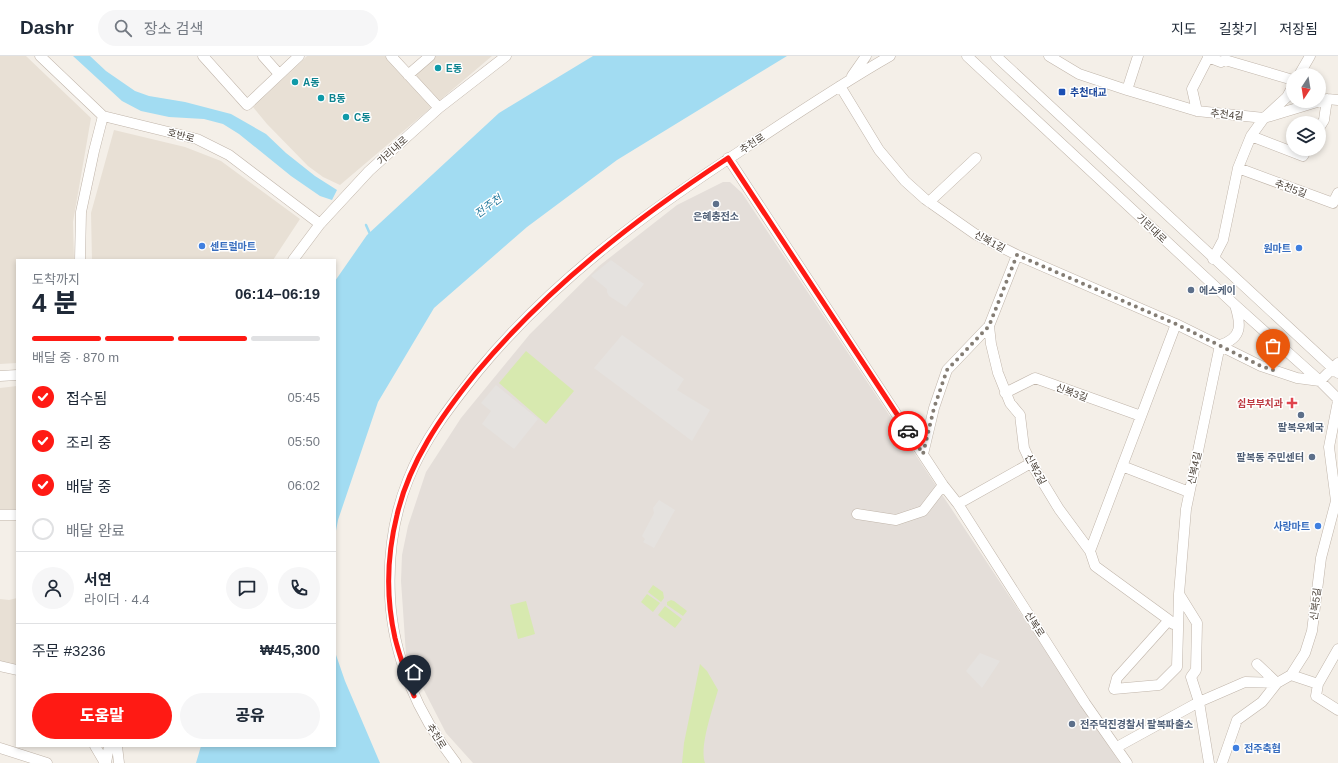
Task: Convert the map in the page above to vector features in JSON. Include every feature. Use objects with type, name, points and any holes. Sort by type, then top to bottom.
[{"type":"street","name":"호반로","points":[[40,56],[103,116],[197,139],[229,155],[320,224]]},
{"type":"street","points":[[203,56],[247,105],[299,56]]},
{"type":"street","points":[[263,56],[280,74]]},
{"type":"street","points":[[391,56],[439,108]]},
{"type":"street","points":[[408,75],[430,56]]},
{"type":"street","name":"가리내로","points":[[294,259],[320,224],[369,172],[439,108],[506,56]]},
{"type":"street","name":"추천로","points":[[850,78],[866,56]]},
{"type":"street","name":"추천로","points":[[456,763],[443,747],[414,696],[403,668],[392,622],[389,581],[390,553],[397,514],[408,480],[426,444],[446,411],[489,358],[522,322],[604,247],[688,185],[728,158],[840,86],[850,78],[890,56]]},
{"type":"street","name":"기린대로","points":[[967,56],[1235,305],[1320,381],[1338,400]]},
{"type":"street","name":"기린대로","points":[[996,56],[1214,259],[1336,368]]},
{"type":"street","name":"추천4길","points":[[1050,56],[1064,60],[1079,74],[1197,111],[1264,118],[1335,98]]},
{"type":"street","points":[[1127,90],[1138,56]]},
{"type":"street","points":[[1197,111],[1192,89],[1208,56],[1220,62],[1227,58],[1252,69],[1286,78]]},
{"type":"street","points":[[1303,68],[1310,56]]},
{"type":"street","name":"신복1길","points":[[840,86],[879,150],[905,181],[929,202],[975,234],[1017,255],[1176,324],[1261,366],[1297,378],[1320,381]]},
{"type":"street","points":[[1214,259],[1223,240],[1238,168],[1251,136],[1264,118],[1286,98]]},
{"type":"street","name":"추천4길","points":[[1326,116],[1335,98]]},
{"type":"street","points":[[80,259],[81,212],[103,116]]},
{"type":"street","points":[[1251,136],[1286,146]]},
{"type":"street","name":"신복로","points":[[728,158],[943,485],[958,504],[1086,704],[1127,763]]},
{"type":"street","points":[[929,202],[976,158]]},
{"type":"street","name":"추천5길","points":[[1238,168],[1333,203],[1338,193]]},
{"type":"street","points":[[923,454],[934,408],[947,370],[989,326],[1017,255]]},
{"type":"street","points":[[1220,345],[1233,339],[1239,328],[1240,320],[1235,305]]},
{"type":"street","points":[[1090,552],[1176,324]]},
{"type":"street","name":"신복2길","points":[[989,326],[998,373],[1010,403],[1020,415],[1024,448],[1030,463],[1059,509],[1090,552],[1095,566],[1169,620],[1178,630]]},
{"type":"street","name":"신복4길","points":[[1169,620],[1117,678],[1114,689],[1159,685],[1178,667],[1178,594],[1186,509],[1220,345]]},
{"type":"street","points":[[1320,381],[1336,368]]},
{"type":"street","points":[[0,376],[16,375]]},
{"type":"street","name":"신복3길","points":[[1005,393],[1035,378],[1141,416]]},
{"type":"street","name":"신복5길","points":[[1222,763],[1237,720],[1262,702],[1277,683],[1291,675],[1305,653],[1312,631],[1321,558],[1333,530],[1336,501],[1329,447],[1338,400]]},
{"type":"street","points":[[958,504],[1030,463]]},
{"type":"street","points":[[1122,466],[1190,492]]},
{"type":"street","points":[[857,514],[896,520],[923,511],[943,485]]},
{"type":"street","points":[[0,515],[16,514]]},
{"type":"street","points":[[1178,594],[1197,623],[1196,670],[1191,677],[1200,702],[1209,763]]},
{"type":"street","points":[[1338,649],[1318,684],[1316,696],[1338,710]]},
{"type":"street","points":[[1257,664],[1277,683]]},
{"type":"street","points":[[0,666],[16,670]]},
{"type":"street","points":[[1291,675],[1318,684]]},
{"type":"street","points":[[1117,747],[1200,702],[1245,682],[1277,683]]},
{"type":"street","points":[[96,747],[106,763]]},
{"type":"street","points":[[106,763],[109,747]]},
{"type":"street","points":[[117,747],[119,763]]},
{"type":"street","points":[[0,748],[47,763]]},
{"type":"shaded area","points":[[0,56],[26,56],[91,118],[73,222],[74,259],[16,259],[16,363],[0,364]]},
{"type":"shaded area","points":[[307,56],[385,56],[403,74],[425,56],[492,56],[340,185],[323,177],[308,166],[267,124],[253,107]]},
{"type":"shaded area","points":[[114,130],[185,147],[221,161],[300,219],[274,259],[92,259],[91,213]]},
{"type":"shaded area","points":[[723,182],[730,182],[742,193],[1120,763],[473,763],[446,733],[406,655],[401,581],[402,555],[408,526],[426,472],[461,418],[530,334],[599,266],[677,205]]},
{"type":"shaded area","points":[[611,260],[644,284],[626,307],[609,296],[607,289],[591,276]]},
{"type":"shaded area","points":[[622,335],[684,379],[677,390],[710,410],[692,441],[594,368]]},
{"type":"shaded area","points":[[496,385],[538,419],[514,449],[482,424],[491,411],[481,403]]},
{"type":"shaded area","points":[[16,386],[16,509],[0,509],[0,388]]},
{"type":"shaded area","points":[[659,500],[675,510],[654,548],[643,542],[645,539],[642,536],[654,513],[653,508]]},
{"type":"shaded area","points":[[16,598],[16,666],[0,661],[0,599],[9,600]]},
{"type":"shaded area","points":[[980,653],[1000,661],[982,688],[966,671]]},
{"type":"green space","points":[[526,351],[574,391],[546,424],[499,383]]},
{"type":"green space","points":[[653,585],[663,592],[664,598],[661,602],[648,592]]},
{"type":"green space","points":[[647,594],[660,603],[653,612],[641,602]]},
{"type":"green space","points":[[671,600],[687,611],[683,616],[667,605],[667,602]]},
{"type":"green space","points":[[526,601],[535,634],[518,639],[510,605]]},
{"type":"green space","points":[[665,606],[682,619],[675,628],[658,615]]},
{"type":"green space","points":[[700,664],[707,671],[718,690],[705,738],[705,763],[682,763],[684,743]]},
{"type":"water","points":[[73,56],[90,56],[106,71],[135,91],[149,96],[185,102],[231,114],[266,134],[286,153],[315,176],[337,190],[332,200],[320,196],[291,176],[239,134],[223,124],[204,119],[169,117],[141,111],[122,101]]},
{"type":"water","name":"전주천","points":[[593,56],[787,56],[617,160],[527,227],[434,308],[378,402],[338,520],[336,531],[336,280],[367,235],[499,113]]},
{"type":"water","points":[[336,655],[345,681],[380,763],[196,763],[201,747],[336,747]]},
{"type":"waterway","points":[[366,225],[370,234]]},
{"type":"way so far","points":[[908,431],[923,454],[934,408],[947,370],[989,326],[1017,255],[1176,324],[1261,366],[1273,370]]},
{"type":"place","name":"E동","points":[[438,68]]},
{"type":"place","name":"A동","points":[[295,82]]},
{"type":"place","name":"추천대교","points":[[1062,92]]},
{"type":"place","name":"B동","points":[[321,98]]},
{"type":"place","name":"C동","points":[[346,117]]},
{"type":"place","name":"은혜충전소","points":[[716,204]]},
{"type":"place","name":"센트럴마트","points":[[202,246]]},
{"type":"place","name":"원마트","points":[[1299,248]]},
{"type":"place","name":"에스케이","points":[[1191,290]]},
{"type":"place","name":"쉼부부치과","points":[[1292,403]]},
{"type":"place","name":"팔복우체국","points":[[1301,415]]},
{"type":"place","name":"팔복동 주민센터","points":[[1312,457]]},
{"type":"place","name":"사랑마트","points":[[1318,526]]},
{"type":"place","name":"전주덕진경찰서 팔복파출소","points":[[1072,724]]},
{"type":"place","name":"전주축협","points":[[1236,748]]},
{"type":"route","points":[[414,696],[403,668],[392,622],[389,581],[390,553],[397,514],[408,480],[426,444],[446,411],[466,385],[522,322],[604,247],[654,209],[728,158],[908,431]]}]
